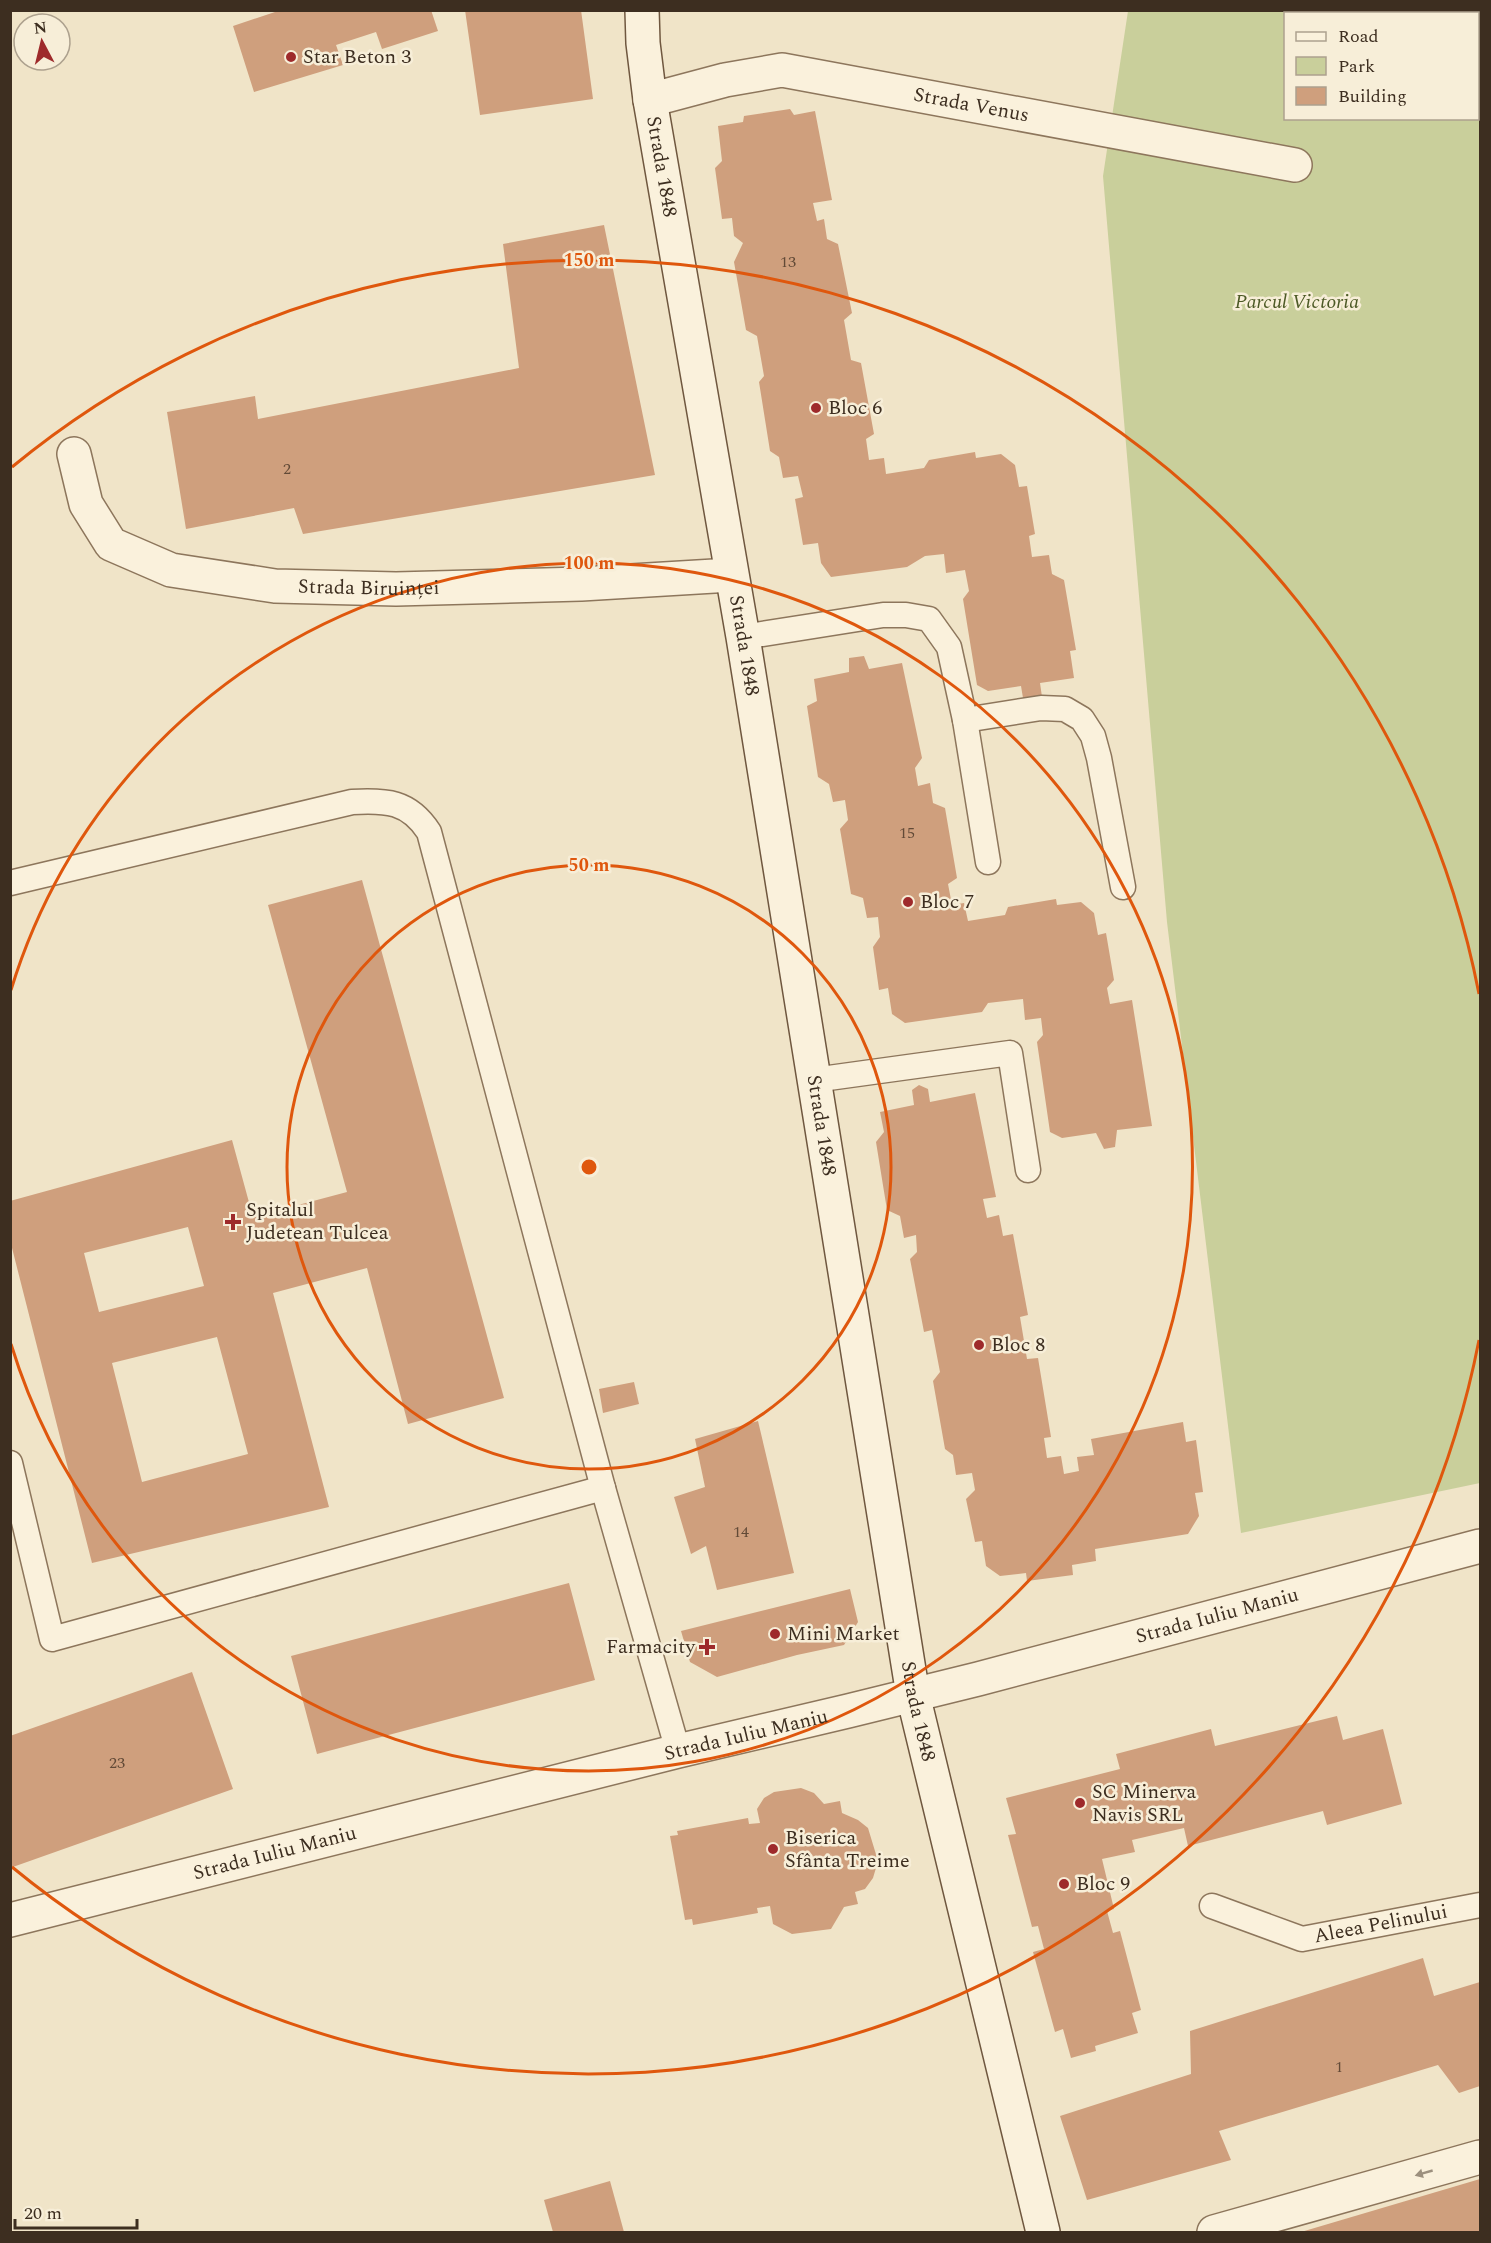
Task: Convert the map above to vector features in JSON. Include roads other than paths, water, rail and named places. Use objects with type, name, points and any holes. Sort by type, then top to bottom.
[{"type":"street","name":"Strada 1848","points":[[642,10],[643,42],[650,100],[743,637],[913,1695],[1043,2232]]},
{"type":"street","name":"Strada Venus","points":[[650,100],[724,80],[782,70],[1295,165]]},
{"type":"street","name":"Strada Biruinței","points":[[74,454],[86,504],[111,544],[171,570],[275,586],[396,589],[581,584],[731,575]]},
{"type":"street","name":"Strada Iuliu Maniu","points":[[10,1920],[678,1751],[913,1695],[1480,1546]]},
{"type":"street","points":[[1214,2232],[1480,2157]]},
{"type":"lane","points":[[743,637],[883,615],[906,615],[929,619],[949,646],[965,720],[988,862]]},
{"type":"lane","points":[[965,720],[1041,708],[1065,709],[1082,719],[1093,736],[1099,758],[1123,886]]},
{"type":"lane","points":[[10,884],[352,802],[381,800],[404,808],[420,819],[429,832],[603,1488],[678,1751]]},
{"type":"lane","points":[[814,1080],[1010,1053],[1028,1170]]},
{"type":"lane","points":[[10,1462],[52,1639],[603,1488]]},
{"type":"lane","name":"Aleea Pelinului","points":[[1212,1906],[1302,1939],[1480,1905]]},
{"type":"place","name":"Star Beton 3","points":[[291,57]]},
{"type":"place","name":"Bloc 6","points":[[816,408]]},
{"type":"place","name":"Bloc 7","points":[[908,902]]},
{"type":"place","name":"Spitalul Judetean Tulcea","points":[[233,1222]]},
{"type":"place","name":"Bloc 8","points":[[979,1345]]},
{"type":"place","name":"Mini Market","points":[[775,1634]]},
{"type":"place","name":"Farmacity","points":[[707,1647]]},
{"type":"place","name":"SC Minerva Navis SRL","points":[[1080,1803]]},
{"type":"place","name":"Biserica Sfânta Treime","points":[[773,1849]]},
{"type":"place","name":"Bloc 9","points":[[1064,1884]]},
{"type":"park label","name":"Parcul Victoria","points":[[1297,302]]}]
